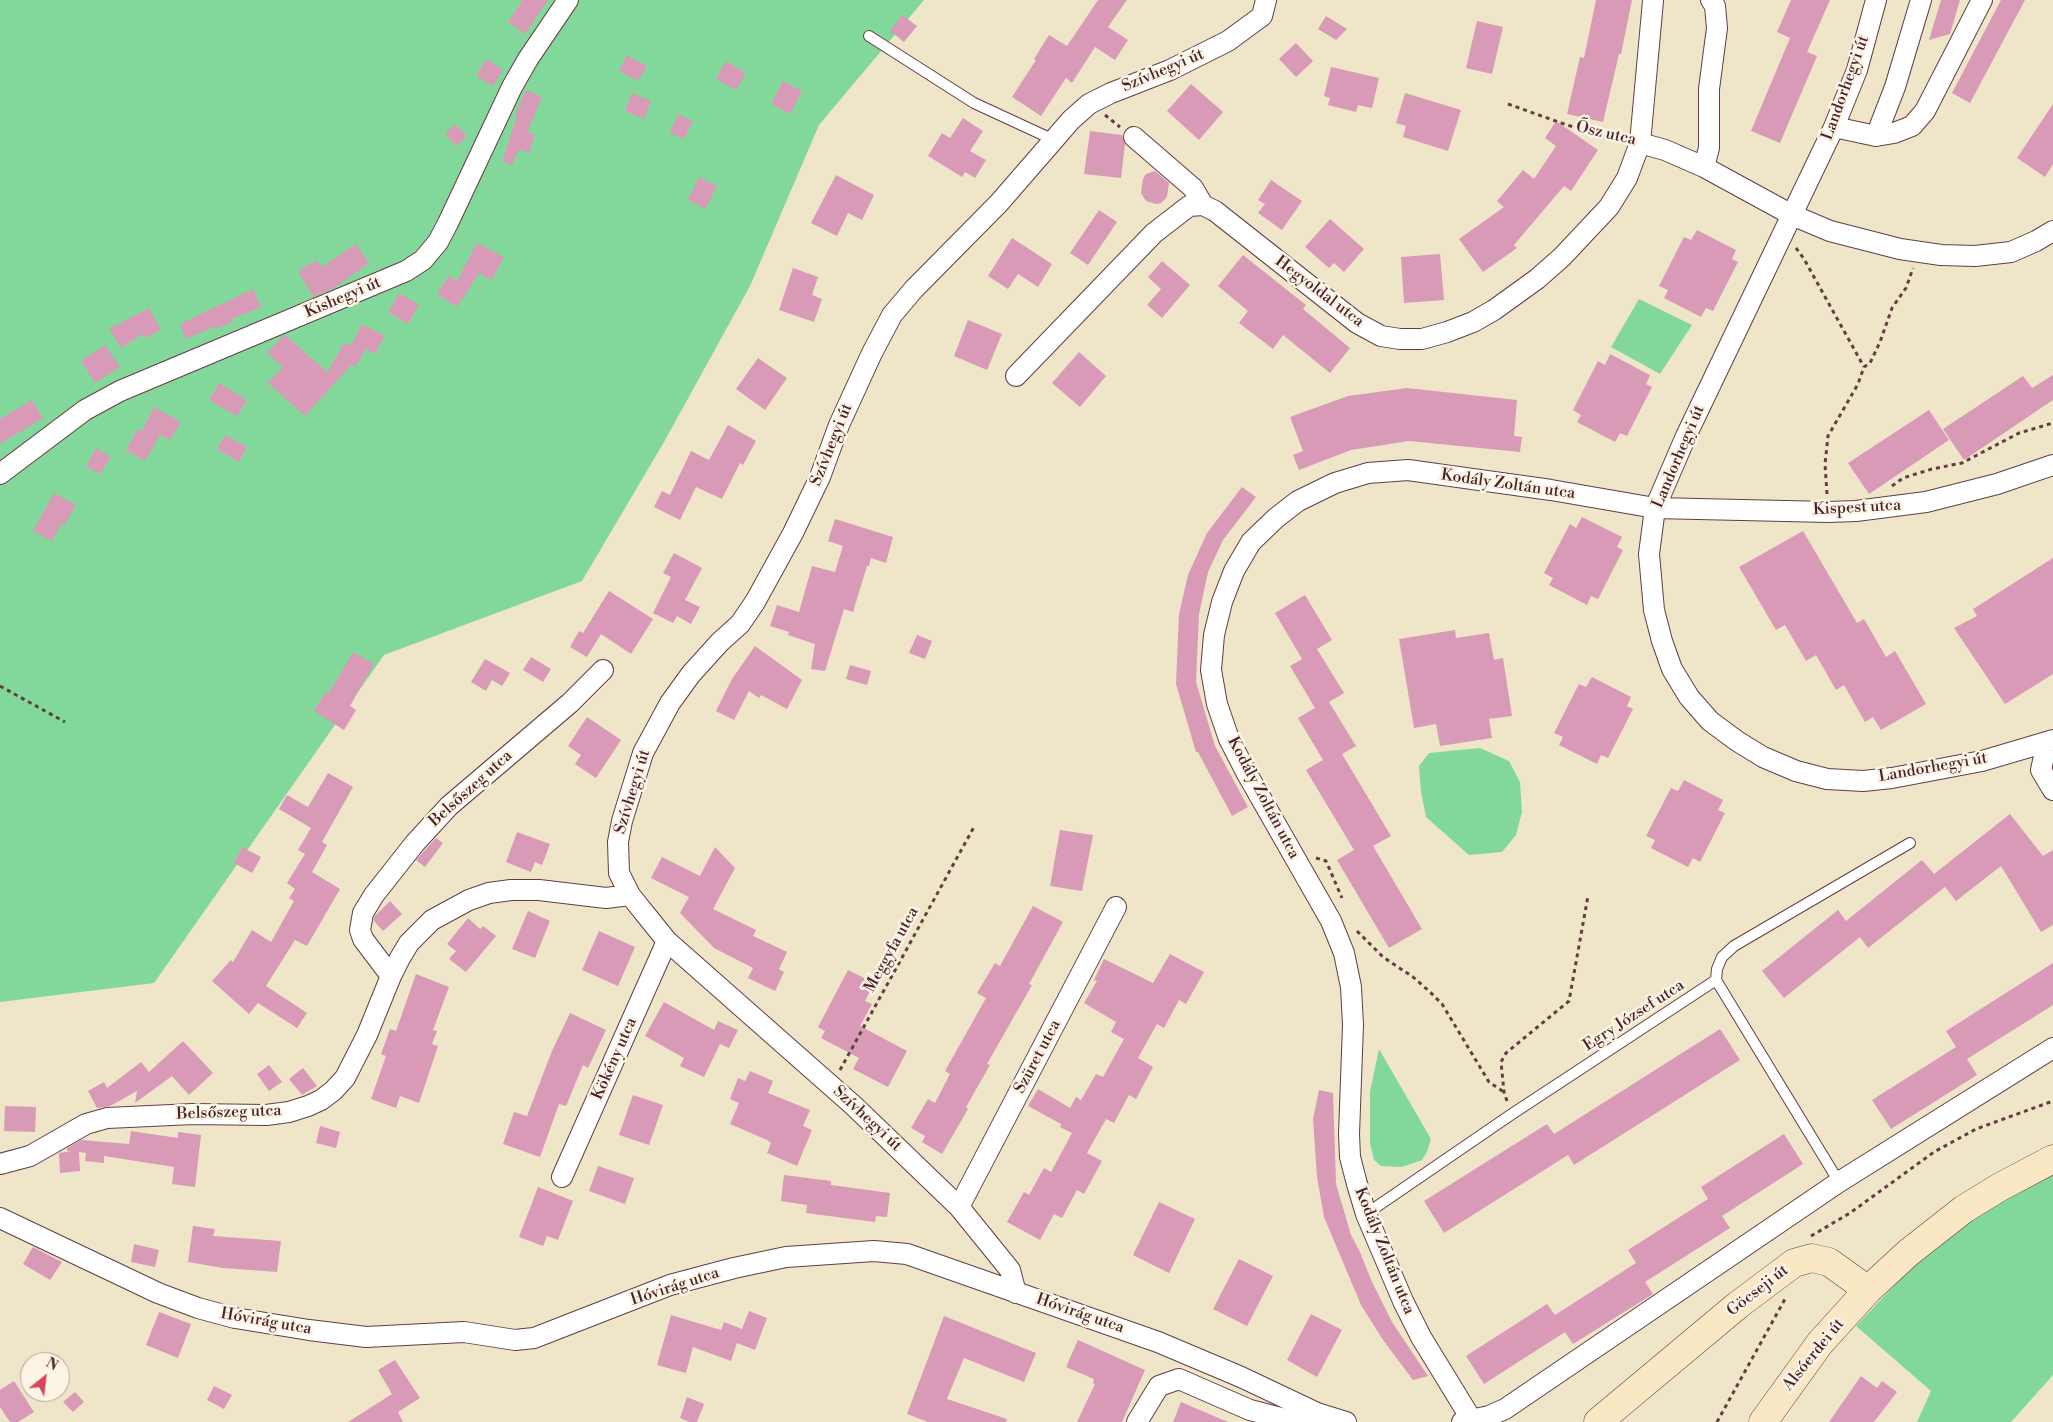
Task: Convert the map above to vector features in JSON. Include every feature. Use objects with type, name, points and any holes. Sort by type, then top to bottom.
[{"type":"main road","points":[[1868,1290],[1908,1253],[1964,1209],[2000,1187],[2053,1159]]},
{"type":"main road","name":"Göcseji út","points":[[1598,1422],[1753,1294],[1794,1263],[1812,1258],[1829,1262],[1868,1290]]},
{"type":"main road","name":"Alsóerdei út","points":[[1763,1422],[1820,1343],[1868,1290]]},
{"type":"street","name":"Kishegyi út","points":[[0,474],[85,410],[120,391],[406,271],[424,260],[438,242],[448,223],[512,87],[528,59],[568,0]]},
{"type":"street","name":"Szívhegyi út","points":[[1016,1293],[1010,1270],[959,1207],[831,1086],[668,941],[630,895],[620,873],[617,859],[622,821],[643,753],[670,703],[691,674],[720,642],[740,624],[755,602],[793,533],[820,477],[838,425],[872,352],[892,315],[914,289],[999,203],[1071,120],[1089,104],[1111,93],[1170,70],[1228,41],[1262,16],[1266,0]]},
{"type":"street","points":[[1704,167],[1709,148],[1710,89],[1717,28],[1715,6],[1711,0]]},
{"type":"street","name":"Landorhegyi út","points":[[1876,0],[1857,70],[1834,127],[1686,436],[1655,508],[1649,554],[1654,610],[1672,669],[1689,697],[1710,721],[1763,757],[1796,771],[1827,779],[1863,780],[1892,778],[1982,760],[2051,743]]},
{"type":"street","points":[[1876,136],[1895,87],[1922,0]]},
{"type":"street","points":[[1834,127],[1876,136],[1894,133],[1912,126],[1925,111],[1982,0]]},
{"type":"street","name":"Hegyoldal utca","points":[[1134,137],[1193,188],[1203,205],[1214,211],[1357,324],[1381,336],[1400,339],[1422,339],[1464,326],[1494,310],[1537,279],[1562,257],[1608,207],[1628,178],[1640,143],[1653,1]]},
{"type":"street","name":"Ősz utca","points":[[1640,143],[1665,150],[1704,167],[1792,215],[1830,231],[1866,241],[1919,252],[1975,256],[2010,252],[2036,241],[2053,231]]},
{"type":"street","points":[[1016,376],[1154,233],[1189,206],[1203,205]]},
{"type":"street","name":"Kispest utca","points":[[1655,508],[1828,512],[1871,510],[1926,502],[1961,494],[2053,465]]},
{"type":"street","name":"Kodály Zoltán utca","points":[[1469,1422],[1403,1301],[1366,1214],[1350,1157],[1349,1114],[1353,1025],[1351,987],[1346,962],[1331,921],[1229,739],[1217,704],[1211,670],[1214,635],[1222,602],[1234,571],[1251,542],[1276,518],[1298,501],[1335,483],[1368,472],[1408,470],[1550,490],[1655,508]]},
{"type":"street","name":"Belsőszeg utca","points":[[391,976],[363,939],[360,930],[363,912],[374,895],[415,842],[449,806],[570,703],[603,670]]},
{"type":"street","points":[[2051,743],[2041,770],[2053,790]]},
{"type":"street","name":"Belsőszeg utca","points":[[0,1164],[30,1156],[86,1124],[106,1118],[193,1114],[266,1115],[288,1112],[321,1100],[333,1091],[351,1067],[391,976],[409,944],[419,931],[432,920],[469,900],[489,893],[511,890],[539,890],[606,898],[630,895]]},
{"type":"street","name":"Szüret utca","points":[[959,1207],[1116,907]]},
{"type":"street","name":"Kökény utca","points":[[562,1177],[668,941]]},
{"type":"street","points":[[1469,1422],[1505,1409],[1839,1182],[2053,1048]]},
{"type":"street","name":"Hóvirág utca","points":[[0,1218],[158,1293],[198,1308],[245,1320],[366,1337],[464,1332],[515,1340],[534,1338],[670,1286],[725,1270],[786,1257],[874,1252],[907,1254],[932,1261],[1016,1293],[1158,1342],[1241,1377],[1317,1414],[1346,1422]]},
{"type":"street","points":[[1137,1422],[1159,1386],[1179,1379],[1250,1410],[1292,1421],[1317,1414]]},
{"type":"lane","points":[[870,36],[974,103],[1054,140]]},
{"type":"lane","points":[[1839,1182],[1716,980],[1717,969],[1722,956],[1734,946],[1910,843]]},
{"type":"lane","name":"Egry József utca","points":[[1366,1214],[1512,1114],[1716,980]]},
{"type":"path","points":[[1089,104],[1134,137]]},
{"type":"path","name":"Ősz utca","points":[[1508,104],[1608,137],[1640,143]]},
{"type":"path","points":[[1780,240],[1796,248],[1804,258],[1864,366]]},
{"type":"path","points":[[1836,497],[1827,497],[1825,464],[1828,436],[1858,384],[1864,366],[1870,363],[1892,308],[1906,288],[1919,252]]},
{"type":"path","points":[[1890,488],[1904,478],[1932,468],[1962,463],[2019,433],[2053,423]]},
{"type":"path","points":[[0,686],[65,722]]},
{"type":"path","name":"Meggyfa utca","points":[[831,1086],[974,827]]},
{"type":"path","points":[[1292,853],[1326,861],[1344,903]]},
{"type":"path","points":[[1512,1114],[1504,1092],[1501,1062],[1506,1053],[1569,1001],[1588,896]]},
{"type":"path","points":[[1354,928],[1383,957],[1412,977],[1442,1004],[1489,1082],[1504,1092]]},
{"type":"path","points":[[1804,1260],[1812,1234],[1850,1212],[1934,1152],[1976,1129],[2053,1101]]},
{"type":"path","points":[[1717,1422],[1786,1296]]},
{"type":"green space","points":[[0,0],[924,0],[819,125],[750,286],[664,442],[582,581],[384,655],[154,983],[0,1002]]},
{"type":"green space","points":[[1639,299],[1692,325],[1660,374],[1611,347]]},
{"type":"green space","points":[[1480,748],[1509,761],[1520,782],[1522,812],[1516,835],[1502,852],[1469,855],[1426,817],[1421,792],[1419,766],[1429,753]]},
{"type":"green space","points":[[1379,1049],[1431,1139],[1422,1160],[1402,1167],[1381,1166],[1374,1160],[1370,1143],[1370,1092]]},
{"type":"green space","points":[[2053,1171],[2053,1375],[2011,1422],[1917,1422],[1931,1391],[1856,1326],[1926,1252],[2000,1202]]},
{"type":"building","points":[[523,0],[548,0],[525,34],[508,22]]},
{"type":"building","points":[[1098,0],[1127,0],[1108,27],[1128,40],[1115,60],[1095,47],[1072,83],[1066,78],[1041,116],[1012,97],[1036,60],[1034,59],[1049,35],[1067,46]]},
{"type":"building","points":[[1596,0],[1632,0],[1621,54],[1619,54],[1603,122],[1567,114],[1580,57],[1584,58]]},
{"type":"building","points":[[1791,0],[1830,0],[1807,52],[1817,56],[1780,143],[1751,131],[1790,38],[1777,32]]},
{"type":"building","points":[[1941,0],[1960,0],[1950,34],[1929,40]]},
{"type":"building","points":[[2001,0],[2025,0],[1970,103],[1952,93]]},
{"type":"building","points":[[902,15],[917,26],[904,42],[890,31]]},
{"type":"building","points":[[1326,16],[1347,29],[1336,40],[1318,29]]},
{"type":"building","points":[[1477,21],[1503,27],[1492,74],[1466,68]]},
{"type":"building","points":[[1296,43],[1313,61],[1296,77],[1279,59]]},
{"type":"building","points":[[627,55],[647,66],[638,81],[619,71]]},
{"type":"building","points":[[487,59],[503,70],[493,86],[476,76]]},
{"type":"building","points":[[726,61],[746,73],[736,90],[716,79]]},
{"type":"building","points":[[1331,67],[1379,78],[1372,108],[1358,105],[1356,112],[1328,105],[1330,98],[1324,96]]},
{"type":"building","points":[[783,81],[802,91],[790,114],[771,104]]},
{"type":"building","points":[[1191,84],[1223,112],[1199,140],[1167,111]]},
{"type":"building","points":[[526,90],[542,97],[527,132],[535,134],[529,153],[519,149],[512,165],[502,161],[517,116],[515,115]]},
{"type":"building","points":[[632,93],[651,101],[644,119],[625,111]]},
{"type":"building","points":[[1405,93],[1461,110],[1448,151],[1403,137],[1406,126],[1396,123]]},
{"type":"building","points":[[2053,104],[2053,164],[2045,177],[2017,158]]},
{"type":"building","points":[[678,114],[693,121],[684,139],[670,133]]},
{"type":"building","points":[[963,118],[983,131],[970,151],[986,160],[975,178],[965,172],[962,177],[928,156],[942,133],[950,138]]},
{"type":"building","points":[[1556,121],[1598,150],[1571,191],[1564,186],[1514,245],[1517,248],[1483,272],[1459,239],[1504,207],[1497,201],[1523,170],[1534,179],[1556,146],[1545,138]]},
{"type":"building","points":[[455,124],[467,136],[457,146],[445,134]]},
{"type":"building","points":[[1090,131],[1122,135],[1125,144],[1121,178],[1084,174]]},
{"type":"building","points":[[1155,171],[1169,183],[1167,197],[1161,203],[1156,204],[1146,201],[1141,193],[1143,179],[1146,174]]},
{"type":"building","points":[[836,175],[874,195],[862,220],[848,213],[837,236],[811,223]]},
{"type":"building","points":[[699,177],[717,186],[705,209],[688,200]]},
{"type":"building","points":[[1271,180],[1302,201],[1282,230],[1258,213],[1265,204],[1258,200]]},
{"type":"building","points":[[1099,210],[1117,222],[1088,265],[1070,253]]},
{"type":"building","points":[[1330,219],[1364,249],[1344,272],[1334,263],[1329,268],[1305,247]]},
{"type":"building","points":[[1697,230],[1736,250],[1732,259],[1738,262],[1713,311],[1706,308],[1701,317],[1664,298],[1668,290],[1659,286],[1684,237],[1691,240]]},
{"type":"building","points":[[1012,238],[1052,264],[1038,287],[1018,274],[1008,289],[988,276]]},
{"type":"building","points":[[477,243],[504,257],[492,280],[479,273],[457,307],[437,294],[449,275],[457,281]]},
{"type":"building","points":[[356,244],[369,263],[334,288],[313,297],[298,271],[317,260],[322,267]]},
{"type":"building","points":[[1440,254],[1444,300],[1404,303],[1401,257]]},
{"type":"building","points":[[1243,255],[1306,305],[1303,309],[1350,348],[1330,373],[1283,335],[1273,349],[1239,323],[1248,311],[1218,286]]},
{"type":"building","points":[[1162,261],[1190,285],[1162,318],[1147,305],[1161,289],[1148,277]]},
{"type":"building","points":[[793,268],[818,277],[812,295],[822,299],[814,322],[779,310]]},
{"type":"building","points":[[253,289],[261,307],[232,319],[233,322],[215,329],[214,327],[186,339],[180,324]]},
{"type":"building","points":[[399,293],[419,305],[408,324],[388,312]]},
{"type":"building","points":[[149,308],[161,330],[145,338],[143,334],[121,348],[109,329]]},
{"type":"building","points":[[968,320],[1002,334],[987,370],[954,356]]},
{"type":"building","points":[[362,324],[385,336],[375,354],[366,349],[355,367],[351,365],[305,416],[268,383],[283,367],[267,353],[283,336],[285,335],[327,372],[345,342],[351,346]]},
{"type":"building","points":[[105,345],[120,367],[95,383],[81,361]]},
{"type":"building","points":[[1079,352],[1106,376],[1080,407],[1052,383]]},
{"type":"building","points":[[1610,354],[1650,375],[1646,384],[1652,387],[1627,436],[1620,433],[1615,442],[1577,422],[1581,415],[1573,410],[1598,361],[1605,365]]},
{"type":"building","points":[[758,358],[787,378],[765,410],[736,389]]},
{"type":"building","points":[[2053,375],[2053,400],[1964,460],[1943,429],[2023,376],[2032,388]]},
{"type":"building","points":[[219,383],[247,400],[237,416],[209,400]]},
{"type":"building","points":[[1407,388],[1517,400],[1514,436],[1522,437],[1520,452],[1409,441],[1351,450],[1299,470],[1293,455],[1303,451],[1290,417],[1348,396]]},
{"type":"building","points":[[32,400],[43,418],[0,444],[0,419]]},
{"type":"building","points":[[154,407],[181,422],[170,440],[160,435],[145,461],[126,450],[138,429],[142,431]]},
{"type":"building","points":[[1929,410],[1949,440],[1869,494],[1848,463]]},
{"type":"building","points":[[728,425],[756,441],[743,465],[740,463],[722,499],[696,487],[680,520],[654,507],[662,491],[670,495],[691,451],[709,460]]},
{"type":"building","points":[[225,435],[247,447],[239,462],[217,449]]},
{"type":"building","points":[[96,448],[111,457],[100,474],[86,466]]},
{"type":"building","points":[[1242,487],[1256,497],[1223,540],[1208,572],[1199,614],[1196,682],[1215,746],[1248,807],[1232,816],[1198,752],[1196,752],[1176,684],[1179,614],[1188,575],[1207,533]]},
{"type":"building","points":[[54,493],[76,505],[64,526],[61,524],[52,541],[33,531]]},
{"type":"building","points":[[1582,517],[1622,537],[1617,547],[1623,550],[1598,599],[1591,596],[1587,605],[1549,585],[1553,578],[1544,573],[1570,524],[1576,528]]},
{"type":"building","points":[[835,519],[893,537],[886,563],[871,558],[853,612],[844,609],[825,671],[811,669],[815,644],[788,635],[789,632],[770,626],[777,605],[799,612],[812,566],[835,572],[843,546],[828,541]]},
{"type":"building","points":[[1803,531],[1857,623],[1864,619],[1886,657],[1895,651],[1926,704],[1881,730],[1873,717],[1865,722],[1844,685],[1836,690],[1816,655],[1806,661],[1785,625],[1776,630],[1739,567]]},
{"type":"building","points":[[674,553],[702,568],[685,600],[700,607],[691,624],[677,616],[673,623],[653,613],[671,577],[663,573]]},
{"type":"building","points":[[2053,558],[2053,674],[2005,704],[1954,628],[1977,616],[1973,609]]},
{"type":"building","points":[[609,591],[653,619],[631,654],[601,634],[587,657],[570,647],[579,631],[583,633]]},
{"type":"building","points":[[1305,595],[1332,640],[1317,649],[1344,693],[1329,702],[1356,746],[1342,754],[1391,836],[1373,846],[1422,929],[1389,948],[1337,860],[1354,850],[1306,770],[1323,760],[1298,718],[1315,708],[1290,666],[1302,659],[1275,613]]},
{"type":"building","points":[[1455,630],[1456,638],[1489,633],[1494,660],[1503,658],[1512,716],[1489,719],[1492,738],[1440,746],[1436,724],[1414,728],[1399,639]]},
{"type":"building","points":[[917,635],[932,641],[925,659],[909,653]]},
{"type":"building","points":[[755,646],[802,680],[787,709],[761,695],[759,698],[749,691],[734,720],[716,711],[732,679]]},
{"type":"building","points":[[353,652],[374,664],[350,706],[356,710],[344,730],[314,711],[326,691],[329,693]]},
{"type":"building","points":[[531,657],[551,669],[543,682],[523,670]]},
{"type":"building","points":[[485,659],[510,673],[502,686],[492,680],[486,691],[471,682]]},
{"type":"building","points":[[850,665],[871,671],[867,685],[846,679]]},
{"type":"building","points":[[1592,677],[1631,697],[1627,706],[1633,709],[1608,758],[1601,755],[1597,764],[1559,745],[1563,737],[1554,733],[1579,684],[1586,687]]},
{"type":"building","points":[[587,717],[621,740],[596,778],[575,764],[581,755],[568,746]]},
{"type":"building","points":[[328,773],[353,787],[322,842],[327,845],[312,872],[340,889],[307,946],[295,940],[266,986],[307,1013],[297,1028],[258,1003],[249,1014],[212,981],[231,960],[233,962],[252,930],[271,942],[294,901],[289,898],[295,889],[287,883],[305,854],[298,850],[311,828],[279,809],[287,795],[308,807]]},
{"type":"building","points":[[1684,780],[1723,800],[1718,810],[1725,813],[1700,862],[1693,858],[1688,867],[1651,848],[1655,840],[1646,836],[1671,788],[1678,791]]},
{"type":"building","points":[[2010,814],[2043,856],[2053,850],[2053,925],[2041,932],[2001,866],[1956,901],[1945,887],[1868,948],[1860,937],[1784,998],[1762,971],[1838,910],[1846,921],[1922,860],[1934,874]]},
{"type":"building","points":[[1060,830],[1093,835],[1082,891],[1050,886]]},
{"type":"building","points":[[517,832],[550,844],[542,865],[535,862],[531,872],[506,862]]},
{"type":"building","points":[[436,838],[443,843],[425,867],[416,860]]},
{"type":"building","points":[[242,847],[261,857],[252,873],[234,863]]},
{"type":"building","points":[[715,847],[735,868],[713,909],[756,930],[753,936],[787,952],[779,969],[784,972],[775,991],[748,978],[753,968],[714,948],[680,913],[689,897],[651,878],[662,857],[700,876]]},
{"type":"building","points":[[390,901],[402,914],[383,931],[374,921],[374,917]]},
{"type":"building","points":[[1033,906],[1063,922],[1029,984],[1032,985],[987,1064],[990,1065],[966,1107],[968,1109],[942,1154],[922,1142],[925,1136],[911,1128],[928,1099],[935,1103],[950,1074],[945,1071],[986,998],[977,993],[995,963],[1000,966]]},
{"type":"building","points":[[528,911],[550,921],[535,958],[512,949]]},
{"type":"building","points":[[468,918],[480,929],[483,926],[496,936],[466,972],[449,959],[456,951],[447,944]]},
{"type":"building","points":[[599,931],[635,947],[618,986],[582,970]]},
{"type":"building","points":[[1170,954],[1204,972],[1186,1004],[1179,1000],[1164,1028],[1157,1024],[1138,1058],[1153,1067],[1136,1099],[1129,1095],[1114,1123],[1106,1119],[1087,1153],[1102,1161],[1084,1194],[1077,1190],[1062,1218],[1054,1214],[1040,1240],[1007,1222],[1024,1192],[1029,1195],[1044,1168],[1051,1172],[1072,1133],[1060,1127],[1061,1124],[1028,1106],[1038,1089],[1070,1108],[1076,1097],[1081,1100],[1096,1074],[1103,1077],[1124,1039],[1111,1032],[1116,1022],[1084,1003],[1097,981],[1094,980],[1104,959],[1153,983]]},
{"type":"building","points":[[2053,963],[2053,1005],[1967,1059],[1977,1075],[1891,1129],[1872,1100],[1956,1047],[1946,1031]]},
{"type":"building","points":[[848,970],[874,983],[865,1001],[872,1004],[860,1026],[907,1051],[888,1087],[853,1069],[859,1058],[821,1038],[825,1031],[818,1027]]},
{"type":"building","points":[[416,974],[449,987],[433,1030],[437,1031],[432,1044],[438,1046],[419,1103],[400,1096],[396,1108],[371,1099],[386,1056],[381,1054],[390,1029],[396,1031]]},
{"type":"building","points":[[664,1002],[714,1030],[718,1021],[738,1030],[729,1048],[720,1044],[704,1077],[680,1066],[684,1058],[645,1036]]},
{"type":"building","points":[[570,1013],[606,1030],[588,1068],[583,1065],[566,1106],[559,1104],[540,1157],[503,1144],[514,1112],[527,1116],[552,1051]]},
{"type":"building","points":[[1720,1029],[1740,1060],[1574,1165],[1568,1155],[1444,1233],[1424,1201],[1547,1124],[1554,1134]]},
{"type":"building","points":[[183,1041],[213,1073],[189,1095],[172,1076],[135,1103],[137,1091],[110,1106],[97,1108],[88,1091],[104,1082],[107,1088],[141,1062],[149,1072]]},
{"type":"building","points":[[269,1065],[282,1082],[269,1091],[257,1074]]},
{"type":"building","points":[[303,1068],[317,1086],[302,1095],[289,1079]]},
{"type":"building","points":[[750,1071],[773,1081],[768,1093],[810,1110],[803,1126],[812,1130],[797,1166],[767,1153],[771,1143],[767,1140],[730,1124],[739,1103],[730,1099],[738,1078],[745,1081]]},
{"type":"building","points":[[1319,1090],[1333,1093],[1336,1184],[1351,1235],[1392,1322],[1428,1376],[1413,1380],[1383,1340],[1361,1305],[1324,1217],[1317,1177],[1313,1119]]},
{"type":"building","points":[[633,1095],[663,1105],[649,1145],[619,1135]]},
{"type":"building","points":[[5,1106],[36,1107],[35,1132],[4,1131]]},
{"type":"building","points":[[320,1126],[340,1132],[336,1148],[316,1143]]},
{"type":"building","points":[[131,1131],[178,1138],[178,1132],[201,1135],[195,1187],[172,1184],[174,1167],[104,1156],[104,1163],[85,1161],[86,1153],[79,1152],[80,1171],[60,1173],[59,1153],[72,1151],[67,1151],[67,1148],[81,1140],[129,1144]]},
{"type":"building","points":[[1784,1134],[1803,1164],[1722,1216],[1730,1228],[1645,1282],[1653,1294],[1573,1344],[1565,1332],[1484,1384],[1466,1356],[1547,1304],[1555,1315],[1636,1263],[1628,1250],[1708,1199],[1701,1187]]},
{"type":"building","points":[[598,1166],[634,1178],[625,1204],[589,1191]]},
{"type":"building","points":[[784,1175],[831,1181],[831,1185],[890,1193],[887,1217],[876,1216],[875,1222],[806,1213],[807,1205],[781,1201]]},
{"type":"building","points":[[538,1187],[573,1201],[558,1240],[547,1236],[543,1246],[519,1237]]},
{"type":"building","points":[[1159,1202],[1195,1219],[1169,1273],[1133,1255]]},
{"type":"building","points":[[193,1226],[215,1229],[213,1236],[281,1241],[277,1272],[223,1268],[188,1262]]},
{"type":"building","points":[[134,1244],[159,1250],[155,1267],[131,1262]]},
{"type":"building","points":[[33,1247],[62,1262],[50,1280],[23,1264]]},
{"type":"building","points":[[1239,1259],[1273,1276],[1247,1326],[1213,1309]]},
{"type":"building","points":[[749,1311],[767,1318],[755,1350],[737,1343],[731,1361],[693,1347],[686,1373],[657,1365],[671,1315],[721,1330],[724,1322],[742,1329]]},
{"type":"building","points":[[159,1312],[191,1324],[178,1358],[146,1345]]},
{"type":"building","points":[[1311,1314],[1342,1330],[1317,1377],[1287,1360]]},
{"type":"building","points":[[944,1316],[1036,1353],[1024,1382],[964,1358],[947,1399],[1007,1419],[1006,1422],[928,1422],[907,1414]]},
{"type":"building","points":[[1078,1340],[1145,1370],[1122,1422],[1077,1422],[1095,1384],[1093,1383],[1094,1379],[1066,1367]]},
{"type":"building","points":[[395,1360],[420,1398],[398,1412],[403,1422],[348,1422],[392,1394],[378,1370]]},
{"type":"building","points":[[1861,1376],[1877,1388],[1882,1381],[1897,1392],[1874,1422],[1829,1422]]},
{"type":"building","points":[[14,1381],[20,1390],[20,1402],[28,1402],[34,1412],[18,1422],[10,1422],[0,1407],[0,1390]]},
{"type":"building","points":[[214,1386],[232,1395],[224,1409],[207,1400]]},
{"type":"building","points":[[75,1392],[84,1402],[73,1412],[63,1402],[70,1402],[70,1396]]},
{"type":"building","points":[[687,1397],[704,1404],[697,1422],[689,1422],[680,1418]]},
{"type":"building","points":[[1181,1402],[1228,1422],[1173,1422]]}]
